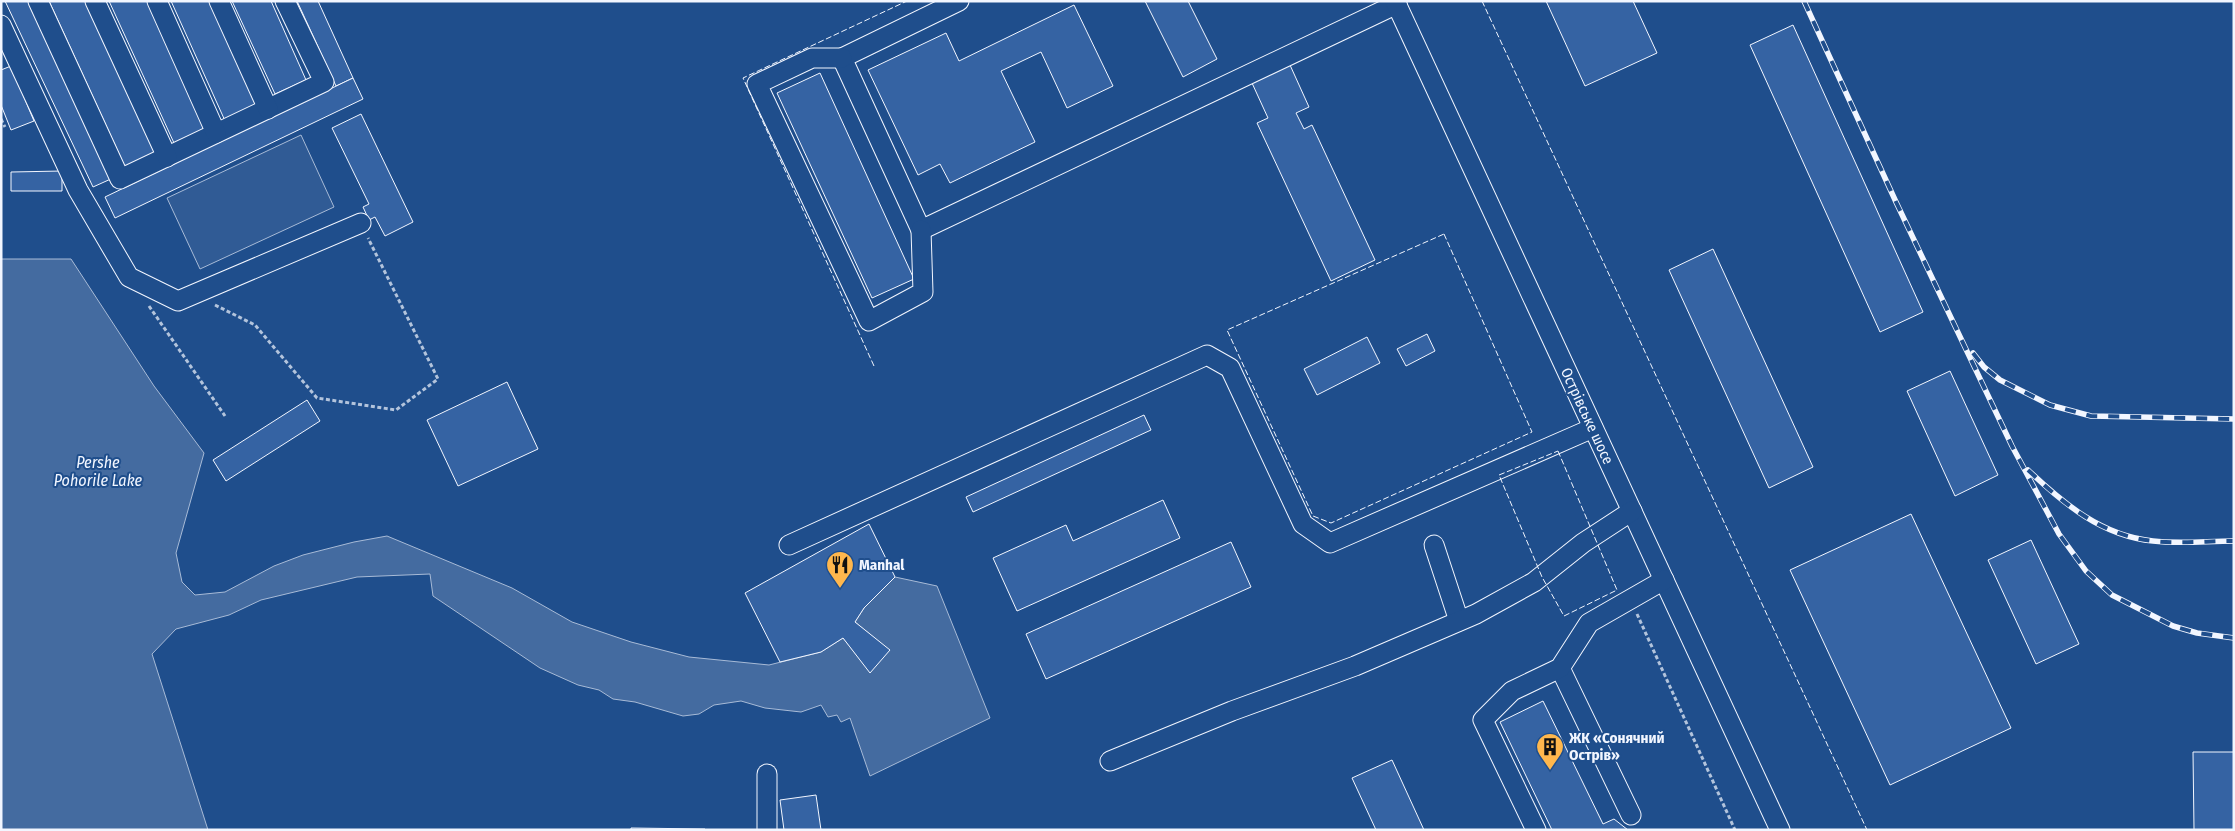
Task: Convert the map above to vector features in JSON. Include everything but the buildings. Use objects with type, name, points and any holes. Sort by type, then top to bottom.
[{"type":"street","points":[[38,1],[120,179],[324,82],[285,1]]},
{"type":"street","points":[[95,1],[167,157]]},
{"type":"street","points":[[158,1],[216,133]]},
{"type":"street","points":[[219,1],[268,109]]},
{"type":"street","points":[[842,58],[921,230],[923,292],[869,321],[757,84],[812,58],[842,58],[958,1]]},
{"type":"street","points":[[921,230],[1396,3]]},
{"type":"street","name":"Острівське шосе","points":[[1396,3],[1780,830]]},
{"type":"street","points":[[1,25],[78,190],[128,277],[178,301],[360,223]]},
{"type":"street","points":[[788,545],[1207,356],[1230,368],[1303,524],[1330,543],[1593,428]]},
{"type":"street","points":[[1110,761],[1232,711],[1355,666],[1459,621],[1534,582],[1583,543],[1632,511]]},
{"type":"street","points":[[1434,545],[1459,621]]},
{"type":"street","points":[[1536,830],[1483,720],[1512,691],[1560,668],[1589,623],[1664,580]]},
{"type":"street","points":[[1560,668],[1631,815]]},
{"type":"street","points":[[767,774],[767,830]]},
{"type":"path","points":[[1,120],[5,126]]},
{"type":"path","points":[[194,294],[255,325],[317,398],[396,410],[438,379],[360,223]]},
{"type":"path","points":[[146,302],[225,416]]},
{"type":"path","points":[[1630,600],[1736,830]]},
{"type":"shaded area","points":[[301,135],[334,207],[200,269],[167,198]]},
{"type":"water","name":"Pershe Pohorile Lake","points":[[1,259],[71,259],[154,386],[204,453],[176,553],[182,582],[195,595],[225,592],[274,566],[303,555],[387,536],[512,588],[572,622],[631,642],[689,657],[769,665],[821,652],[843,638],[870,672],[889,650],[855,622],[864,608],[895,577],[937,586],[990,718],[870,776],[850,718],[841,722],[837,715],[828,717],[821,705],[801,712],[765,708],[741,701],[714,705],[699,714],[683,716],[635,702],[613,699],[599,690],[578,685],[540,668],[433,596],[430,574],[357,577],[261,600],[229,615],[176,629],[152,654],[208,830],[1,830]]},
{"type":"railway","points":[[1804,1],[1896,202],[2012,446],[2059,534],[2086,571],[2112,595],[2173,626],[2197,633],[2234,638]]},
{"type":"railway","points":[[1973,353],[1984,367],[2000,380],[2050,405],[2091,416],[2234,419]]},
{"type":"railway","points":[[2028,470],[2070,506],[2117,533],[2134,538],[2163,542],[2234,541]]},
{"type":"fence","points":[[874,366],[743,78],[907,1]]},
{"type":"fence","points":[[1482,1],[1867,830]]},
{"type":"fence","points":[[1444,234],[1532,432],[1331,523],[1313,516],[1227,330],[1444,234]]},
{"type":"fence","points":[[1558,451],[1617,590],[1564,616],[1542,577],[1499,475],[1558,451]]},
{"type":"place","name":"Manhal","points":[[840,589]]},
{"type":"place","name":"ЖК «Сонячний Острів»","points":[[1550,771]]}]
